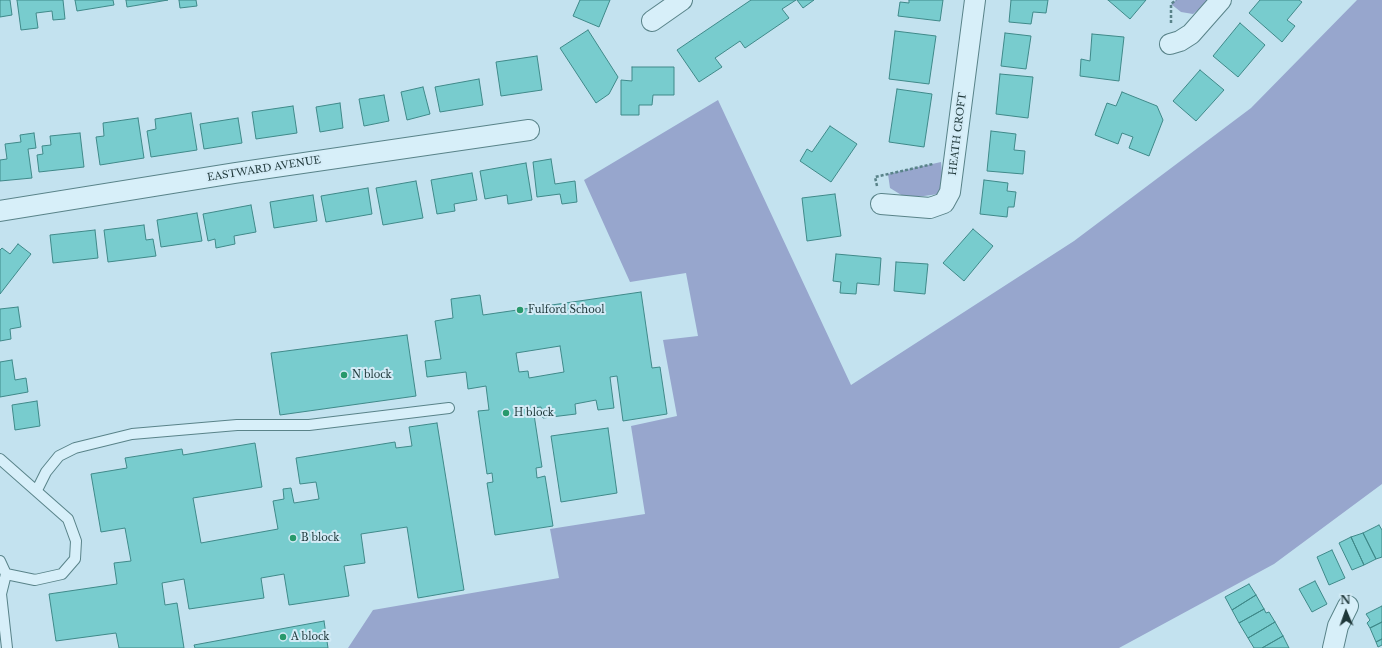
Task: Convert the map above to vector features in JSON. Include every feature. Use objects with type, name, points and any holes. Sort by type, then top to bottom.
[{"type":"street","points":[[652,21],[682,0]]},
{"type":"street","name":"HEATH CROFT","points":[[881,204],[930,208],[944,203],[950,192],[975,0]]},
{"type":"street","points":[[1170,44],[1180,41],[1191,34],[1221,0]]},
{"type":"street","name":"EASTWARD AVENUE","points":[[0,211],[243,172],[529,130]]},
{"type":"street","points":[[1333,648],[1338,626],[1348,606]]},
{"type":"lane","points":[[37,490],[46,472],[59,456],[75,448],[132,434],[237,425],[309,425],[449,408]]},
{"type":"lane","points":[[0,459],[37,490],[68,520],[76,541],[75,559],[62,574],[35,580],[6,574]]},
{"type":"lane","points":[[0,561],[6,574],[1,594],[7,648]]},
{"type":"path","points":[[881,204],[875,177],[954,159]]},
{"type":"shaded area","points":[[1176,0],[1210,0],[1193,14],[1181,12],[1171,4]]},
{"type":"shaded area","name":"Fulford School","points":[[1357,0],[1382,0],[1382,484],[1274,564],[1119,648],[348,648],[373,610],[559,578],[550,529],[645,514],[631,426],[677,416],[663,340],[698,336],[686,273],[630,282],[584,180],[718,100],[851,385],[1074,241],[1251,108]]},
{"type":"shaded area","points":[[941,162],[943,183],[938,194],[903,196],[890,188],[888,174]]},
{"type":"building","points":[[0,0],[10,0],[12,15],[0,17]]},
{"type":"building","points":[[17,0],[63,0],[65,19],[53,20],[52,11],[36,13],[38,28],[21,30]]},
{"type":"building","points":[[75,0],[113,0],[114,5],[77,11]]},
{"type":"building","points":[[126,0],[168,0],[127,7]]},
{"type":"building","points":[[179,0],[196,0],[197,6],[180,8]]},
{"type":"building","points":[[580,0],[610,0],[599,27],[573,16]]},
{"type":"building","points":[[751,0],[796,0],[782,9],[789,18],[745,48],[740,41],[715,58],[722,67],[699,82],[677,50]]},
{"type":"building","points":[[797,0],[814,0],[803,8]]},
{"type":"building","points":[[909,0],[943,0],[940,21],[898,16],[900,2],[909,3]]},
{"type":"building","points":[[1011,0],[1048,0],[1046,13],[1033,12],[1031,24],[1009,22]]},
{"type":"building","points":[[1108,0],[1146,0],[1130,19]]},
{"type":"building","points":[[1260,0],[1299,0],[1302,2],[1287,20],[1295,26],[1282,42],[1249,13]]},
{"type":"building","points":[[1240,23],[1265,45],[1238,77],[1213,56]]},
{"type":"building","points":[[588,30],[618,77],[609,94],[596,103],[560,48]]},
{"type":"building","points":[[895,31],[936,36],[929,84],[889,79]]},
{"type":"building","points":[[1005,33],[1031,36],[1026,69],[1001,66]]},
{"type":"building","points":[[1092,34],[1124,37],[1119,81],[1080,76],[1081,59],[1090,61]]},
{"type":"building","points":[[537,56],[542,90],[501,96],[496,62]]},
{"type":"building","points":[[632,67],[674,67],[674,95],[653,95],[652,105],[639,105],[639,115],[621,115],[621,80],[632,81]]},
{"type":"building","points":[[1200,70],[1224,90],[1196,121],[1173,101]]},
{"type":"building","points":[[1000,74],[1033,77],[1028,118],[996,114]]},
{"type":"building","points":[[479,79],[483,105],[440,112],[435,87]]},
{"type":"building","points":[[423,87],[430,114],[407,120],[401,92]]},
{"type":"building","points":[[897,89],[932,94],[924,147],[889,142]]},
{"type":"building","points":[[1122,92],[1157,106],[1163,120],[1149,156],[1129,148],[1133,137],[1122,133],[1118,144],[1095,135],[1107,103],[1116,106]]},
{"type":"building","points":[[384,95],[389,121],[364,126],[359,99]]},
{"type":"building","points":[[340,103],[343,128],[320,132],[316,107]]},
{"type":"building","points":[[293,106],[297,133],[256,139],[252,112]]},
{"type":"building","points":[[191,113],[197,150],[151,157],[147,131],[156,129],[155,119]]},
{"type":"building","points":[[138,118],[144,158],[100,165],[96,137],[104,136],[103,123]]},
{"type":"building","points":[[238,118],[242,143],[204,149],[200,124]]},
{"type":"building","points":[[830,126],[857,144],[831,182],[800,161],[807,149],[812,152]]},
{"type":"building","points":[[991,131],[1016,134],[1014,150],[1025,151],[1023,174],[987,171]]},
{"type":"building","points":[[34,133],[36,148],[28,149],[32,178],[0,181],[0,160],[7,159],[5,144],[21,142],[20,135]]},
{"type":"building","points":[[80,133],[84,167],[39,172],[37,155],[43,154],[42,146],[51,145],[50,136]]},
{"type":"building","points":[[551,159],[555,184],[575,181],[577,202],[562,204],[560,194],[537,197],[533,162]]},
{"type":"building","points":[[526,163],[532,200],[508,204],[507,195],[485,199],[480,171]]},
{"type":"building","points":[[472,173],[477,200],[454,204],[455,211],[437,214],[431,180]]},
{"type":"building","points":[[984,180],[1008,183],[1007,191],[1016,192],[1014,207],[1008,207],[1007,217],[980,214]]},
{"type":"building","points":[[416,181],[423,218],[383,225],[376,188]]},
{"type":"building","points":[[368,188],[372,214],[326,222],[321,196]]},
{"type":"building","points":[[835,194],[841,236],[807,241],[802,198]]},
{"type":"building","points":[[313,195],[317,221],[274,228],[270,202]]},
{"type":"building","points":[[251,205],[256,232],[234,236],[235,244],[216,248],[215,239],[208,241],[203,214]]},
{"type":"building","points":[[197,213],[202,241],[161,247],[157,220]]},
{"type":"building","points":[[144,225],[146,240],[153,239],[156,256],[108,262],[104,230]]},
{"type":"building","points":[[973,229],[993,246],[964,281],[943,263]]},
{"type":"building","points":[[95,230],[98,258],[53,263],[50,235]]},
{"type":"building","points":[[18,244],[31,254],[0,294],[0,250],[2,248],[10,254]]},
{"type":"building","points":[[836,254],[881,258],[879,285],[857,283],[856,294],[840,293],[841,282],[833,281]]},
{"type":"building","points":[[896,262],[928,264],[925,294],[894,291]]},
{"type":"building","name":"H block","points":[[641,292],[652,368],[660,367],[667,414],[623,421],[617,376],[610,377],[614,408],[598,410],[596,400],[575,404],[576,414],[543,418],[541,407],[533,408],[542,467],[536,468],[537,478],[545,476],[553,526],[495,535],[487,483],[493,482],[492,473],[487,474],[478,411],[489,410],[486,386],[468,389],[466,372],[427,377],[425,361],[441,359],[435,321],[453,318],[451,299],[480,295],[483,315]],"holes":[[[560,346],[564,372],[529,378],[528,371],[519,372],[516,353]]]},
{"type":"building","points":[[18,307],[21,327],[10,329],[11,339],[0,341],[0,309]]},
{"type":"building","name":"N block","points":[[407,335],[416,396],[280,415],[271,353]]},
{"type":"building","points":[[12,360],[15,380],[26,378],[28,392],[0,397],[0,362]]},
{"type":"building","points":[[37,401],[40,426],[15,430],[12,405]]},
{"type":"building","name":"B block","points":[[437,423],[464,590],[418,598],[407,527],[361,534],[365,563],[344,566],[349,596],[289,605],[284,574],[261,578],[264,598],[189,609],[184,579],[162,583],[165,605],[177,603],[184,648],[119,648],[116,633],[56,641],[49,594],[117,584],[114,563],[131,561],[125,528],[101,532],[91,474],[127,468],[125,458],[182,449],[183,455],[255,443],[262,487],[193,498],[201,543],[278,529],[273,501],[284,499],[283,489],[291,488],[294,503],[319,499],[316,482],[300,484],[296,458],[395,442],[396,448],[412,446],[409,427]]},
{"type":"building","points":[[608,428],[617,493],[561,502],[551,436]]},
{"type":"building","points":[[1379,525],[1382,530],[1382,557],[1376,559],[1363,533]]},
{"type":"building","points":[[1363,533],[1376,559],[1364,565],[1351,537]]},
{"type":"building","points":[[1351,537],[1364,565],[1352,570],[1339,543]]},
{"type":"building","points":[[1332,550],[1345,578],[1329,585],[1317,557]]},
{"type":"building","points":[[1315,581],[1327,604],[1312,612],[1299,589]]},
{"type":"building","points":[[1249,584],[1256,595],[1232,610],[1225,597]]},
{"type":"building","points":[[1256,595],[1264,609],[1239,623],[1232,610]]},
{"type":"building","points":[[1382,606],[1382,622],[1370,628],[1367,623],[1370,620],[1366,614]]},
{"type":"building","points":[[1264,609],[1266,613],[1269,612],[1275,622],[1248,638],[1239,623]]},
{"type":"building","name":"A block","points":[[324,621],[328,648],[195,648],[194,645]]},
{"type":"building","points":[[1275,622],[1283,636],[1262,648],[1254,648],[1248,638]]},
{"type":"building","points":[[1382,622],[1382,639],[1376,642],[1370,628]]},
{"type":"building","points":[[1283,636],[1289,648],[1262,648]]},
{"type":"building","points":[[1382,639],[1382,645],[1378,647],[1376,642]]},
{"type":"place","name":"Fulford School","points":[[520,310]]},
{"type":"place","name":"N block","points":[[344,375]]},
{"type":"place","name":"H block","points":[[506,413]]},
{"type":"place","name":"B block","points":[[293,538]]},
{"type":"place","name":"A block","points":[[283,637]]}]
